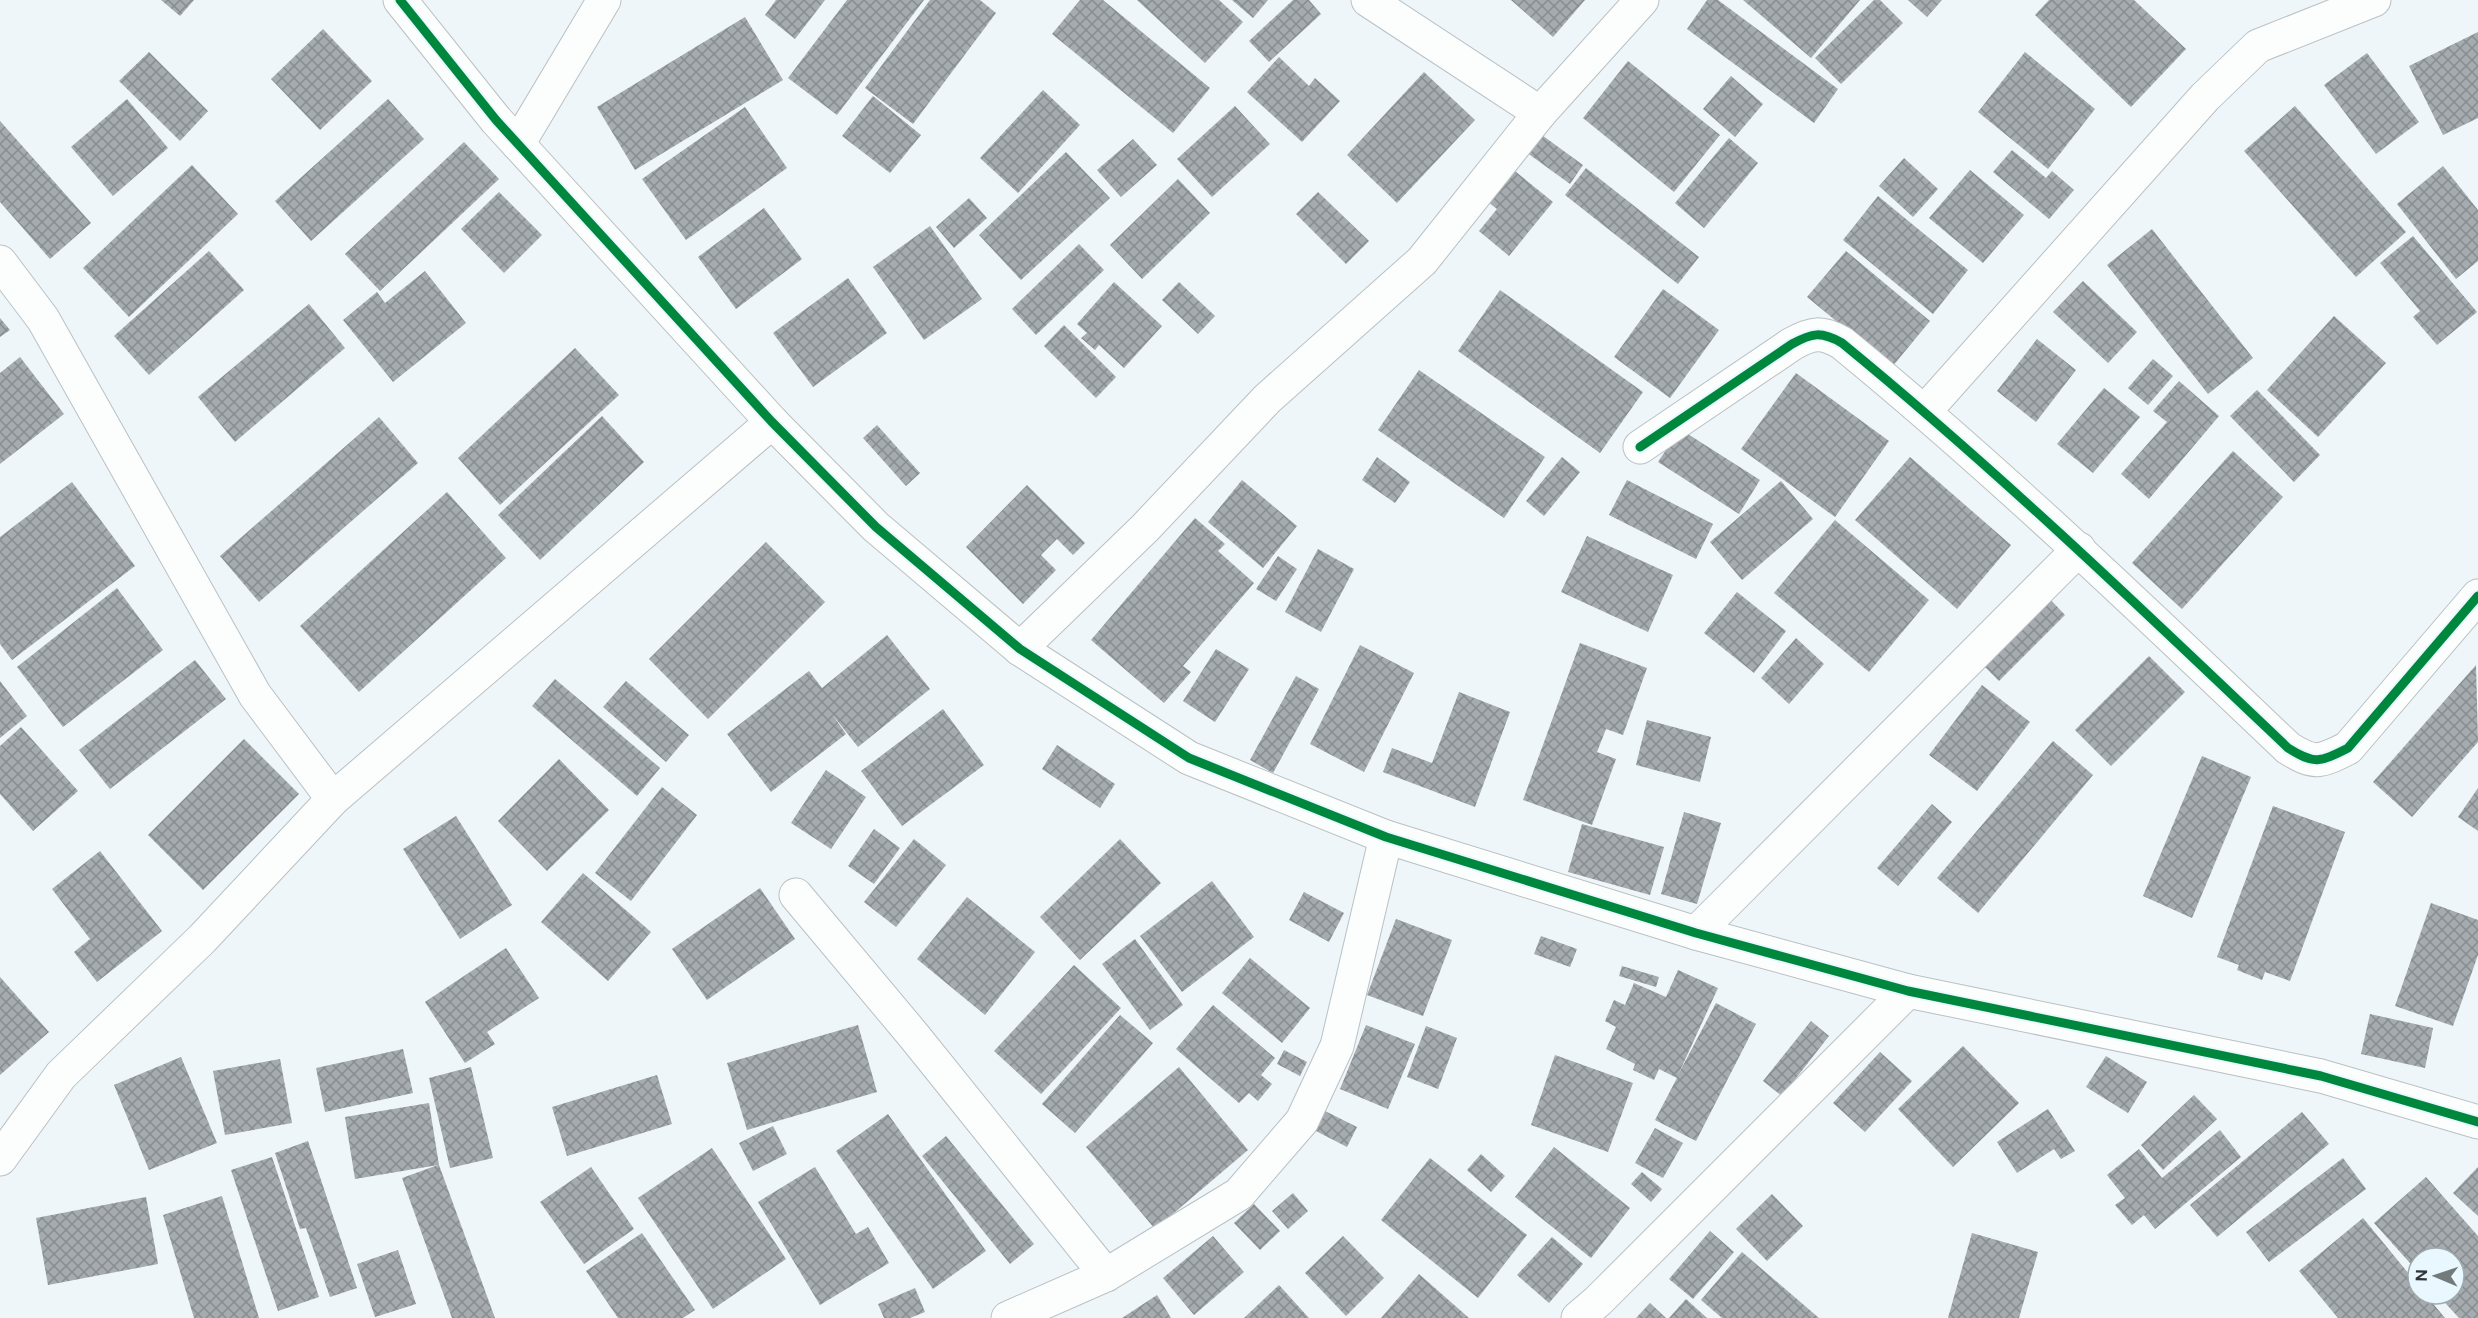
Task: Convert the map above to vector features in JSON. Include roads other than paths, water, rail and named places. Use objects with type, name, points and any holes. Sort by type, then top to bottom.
[{"type":"street","points":[[400,0],[518,144],[772,422],[876,527],[1020,649],[1189,758],[1386,837],[1696,933],[1908,991],[2321,1076],[2478,1122]]},
{"type":"street","points":[[518,144],[604,0]]},
{"type":"street","points":[[1368,0],[1540,113]]},
{"type":"street","points":[[1020,649],[1145,528],[1267,399],[1422,261],[1540,113],[1642,0]]},
{"type":"street","points":[[1925,411],[2205,97],[2258,46],[2374,0]]},
{"type":"street","points":[[0,262],[43,319],[255,695],[333,800]]},
{"type":"street","points":[[1640,447],[1807,336],[1827,334],[1842,343],[1925,411],[2079,549],[2288,748],[2306,759],[2324,759],[2348,748],[2478,596]]},
{"type":"street","points":[[0,1159],[61,1075],[202,939],[333,800],[772,422]]},
{"type":"street","points":[[1696,933],[2079,549]]},
{"type":"street","points":[[1008,1318],[1106,1275],[1239,1194],[1302,1121],[1337,1046],[1386,837]]},
{"type":"street","points":[[796,895],[914,1036],[1106,1275]]},
{"type":"street","points":[[1578,1318],[1598,1301],[1908,991]]}]
